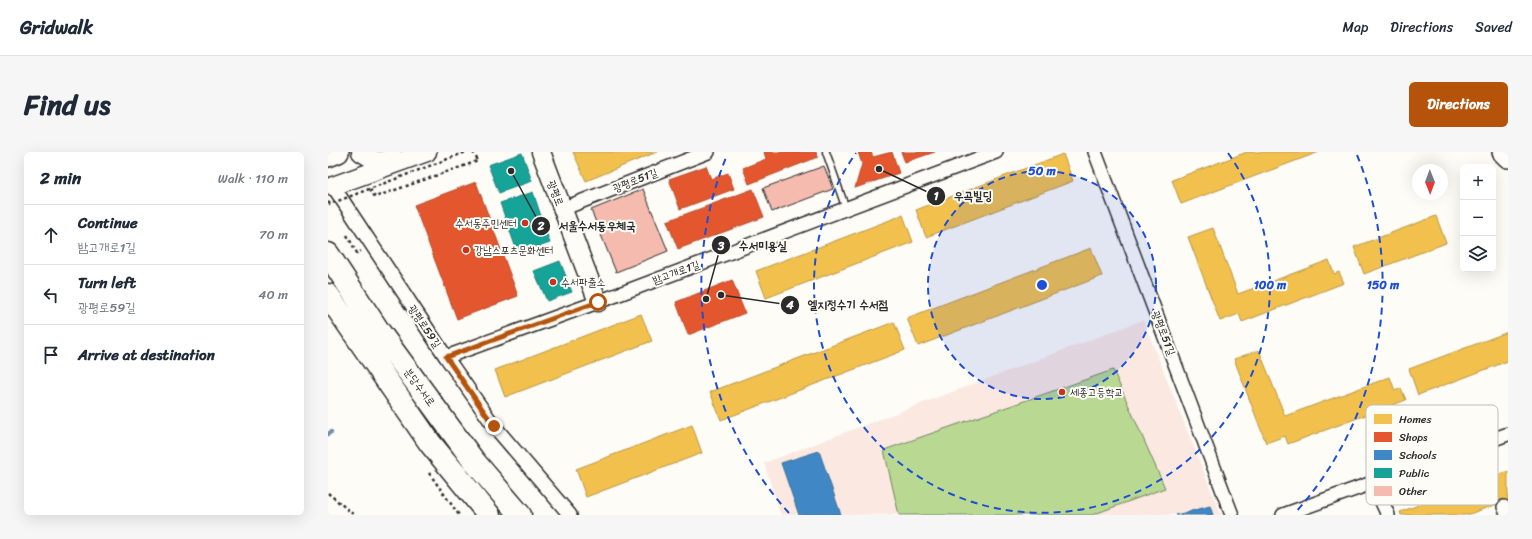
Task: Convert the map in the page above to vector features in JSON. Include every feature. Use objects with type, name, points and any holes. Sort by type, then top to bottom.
[{"type":"highway","name":"분당수서로","points":[[328,254],[380,333],[473,460],[520,515]]},
{"type":"highway","points":[[328,295],[430,443],[489,515]]},
{"type":"main road","points":[[328,156],[338,152]]},
{"type":"main road","points":[[1504,152],[1508,157]]},
{"type":"street","points":[[361,152],[376,161],[420,155]]},
{"type":"street","name":"광평로","points":[[541,152],[598,302]]},
{"type":"street","name":"광평로51길","points":[[562,209],[708,152]]},
{"type":"street","name":"밤고개로1길","points":[[446,357],[598,302],[996,152]]},
{"type":"street","name":"광평로51길","points":[[1095,152],[1232,515]]},
{"type":"street","points":[[330,194],[420,155]]},
{"type":"street","name":"광평로59길","points":[[330,194],[494,426],[570,515]]},
{"type":"street","points":[[1498,438],[1508,434]]},
{"type":"street","points":[[1283,515],[1366,486]]},
{"type":"street","points":[[1384,505],[1388,515]]},
{"type":"lane","points":[[826,152],[846,209]]},
{"type":"path","points":[[330,194],[330,204],[466,152]]},
{"type":"path","points":[[328,493],[354,515]]},
{"type":"shaded area","name":"세종고등학교","points":[[1143,320],[1221,515],[781,515],[764,463]]},
{"type":"green space","points":[[1113,370],[1165,488],[1092,515],[899,515],[884,450]]},
{"type":"building: Homes","points":[[573,152],[657,152],[586,181]]},
{"type":"building: Homes","points":[[1247,152],[1319,152],[1181,204],[1172,180]]},
{"type":"building: Homes","points":[[1063,154],[1073,181],[926,237],[916,210]]},
{"type":"building: Homes","points":[[903,215],[913,242],[766,298],[756,271]]},
{"type":"building: Homes","points":[[1436,216],[1446,243],[1364,274],[1354,247]]},
{"type":"building: Homes","points":[[1213,228],[1238,294],[1329,260],[1334,274],[1339,272],[1344,283],[1242,322],[1239,314],[1220,321],[1188,237]]},
{"type":"building: Homes","points":[[1091,248],[1102,276],[918,346],[907,318]]},
{"type":"building: Homes","points":[[641,314],[652,341],[505,397],[495,370]]},
{"type":"building: Homes","points":[[894,322],[905,350],[721,420],[710,392]]},
{"type":"building: Homes","points":[[1508,332],[1508,361],[1418,395],[1409,369]]},
{"type":"building: Homes","points":[[1259,350],[1285,416],[1390,377],[1395,391],[1401,388],[1406,400],[1393,405],[1366,405],[1366,415],[1288,444],[1285,436],[1266,443],[1234,359]]},
{"type":"building: Homes","points":[[692,425],[702,453],[586,497],[576,469]]},
{"type":"building: Homes","points":[[1508,471],[1508,500],[1498,504],[1498,475]]},
{"type":"building: Homes","points":[[1418,505],[1494,505],[1467,515],[1401,515],[1400,512]]},
{"type":"building: Shops","points":[[764,152],[816,152],[818,157],[749,184],[743,168],[766,159]]},
{"type":"building: Shops","points":[[858,152],[871,152],[873,157],[892,152],[899,173],[855,188],[862,164]]},
{"type":"building: Shops","points":[[901,152],[935,152],[905,162]]},
{"type":"building: Shops","points":[[706,166],[711,179],[728,173],[734,189],[680,209],[669,179]]},
{"type":"building: Shops","name":"강남스포츠문화센터","points":[[476,182],[518,296],[457,319],[414,205]]},
{"type":"building: Shops","points":[[753,189],[764,217],[678,249],[667,221]]},
{"type":"building: Shops","points":[[732,280],[745,313],[688,335],[676,302]]},
{"type":"building: Schools","points":[[819,451],[841,515],[799,515],[781,463]]},
{"type":"building: Schools","points":[[1210,506],[1213,515],[1176,515]]},
{"type":"building: Public","points":[[522,153],[532,181],[499,193],[488,165]]},
{"type":"building: Public","name":"수서동주민센터","points":[[533,192],[550,243],[518,254],[500,203]]},
{"type":"building: Public","name":"수서파출소","points":[[560,261],[572,292],[547,301],[534,271]]},
{"type":"building: Other","points":[[824,166],[833,189],[772,212],[763,188]]},
{"type":"building: Other","points":[[643,189],[668,251],[616,272],[591,210]]},
{"type":"place","name":"우곡빌딩","points":[[879,169]]},
{"type":"place","name":"서울수서동우체국","points":[[511,171]]},
{"type":"place","name":"수서동주민센터","points":[[525,223]]},
{"type":"place","name":"강남스포츠문화센터","points":[[466,250]]},
{"type":"place","name":"수서파출소","points":[[553,282]]},
{"type":"place","name":"엘지정수기 수서점","points":[[721,295]]},
{"type":"place","name":"수서미용실","points":[[706,299]]},
{"type":"place","name":"세종고등학교","points":[[1062,392]]},
{"type":"route","points":[[494,426],[446,357],[598,302]]}]
